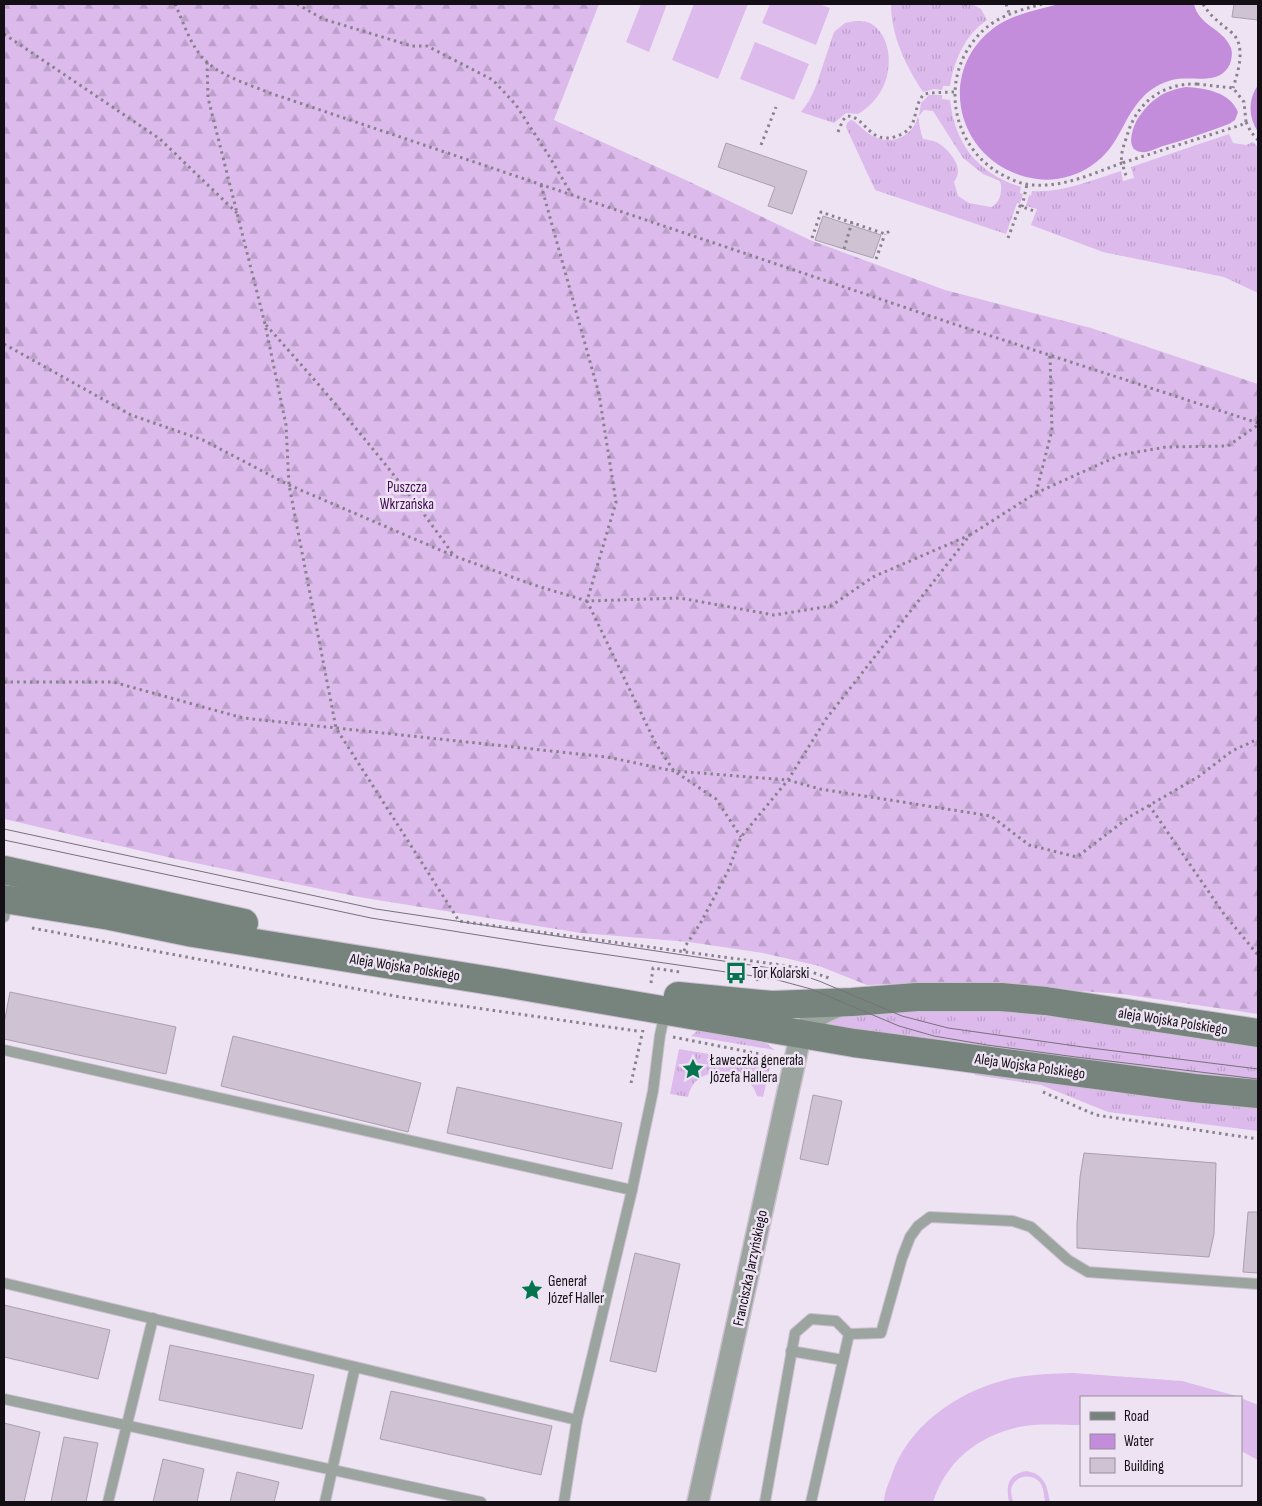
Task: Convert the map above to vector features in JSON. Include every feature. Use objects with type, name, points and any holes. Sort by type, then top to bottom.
[{"type":"main road","name":"Aleja Wojska Polskiego","points":[[9,872],[293,933],[448,961],[649,992],[763,1004],[984,996],[1046,1001],[1088,1008]]},
{"type":"main road","name":"Aleja Wojska Polskiego","points":[[5,905],[110,916],[659,1018],[801,1033],[873,1045],[1194,1088],[1258,1094]]},
{"type":"main road","name":"aleja Wojska Polskiego","points":[[1088,1008],[1258,1033]]},
{"type":"street","name":"Aleja Wojska Polskiego","points":[[5,905],[9,872]]},
{"type":"street","name":"Aleja Wojska Polskiego","points":[[763,1004],[786,1017],[801,1033],[818,1015],[852,1002]]},
{"type":"street","name":"Franciszka Jarzyńskiego","points":[[698,1502],[801,1033]]},
{"type":"lane","points":[[564,1502],[577,1420],[632,1190],[653,1091],[659,1018]]},
{"type":"lane","points":[[4,1050],[632,1190]]},
{"type":"lane","points":[[765,1502],[794,1333],[811,1319],[836,1321],[849,1334],[881,1333],[910,1236],[918,1226],[930,1217],[1013,1221],[1031,1227],[1068,1260],[1088,1272],[1258,1284]]},
{"type":"lane","points":[[4,1283],[577,1420]]},
{"type":"lane","points":[[108,1502],[153,1318]]},
{"type":"lane","points":[[812,1502],[849,1334]]},
{"type":"lane","points":[[792,1351],[843,1360]]},
{"type":"lane","points":[[325,1502],[355,1367]]},
{"type":"lane","points":[[4,1399],[468,1501],[481,1502]]},
{"type":"path","points":[[175,4],[193,43],[207,62],[232,77],[267,92],[1258,424]]},
{"type":"path","points":[[297,4],[323,19],[412,46],[427,46],[492,80],[516,105],[550,156],[572,195]]},
{"type":"path","points":[[1006,4],[1009,13]]},
{"type":"path","points":[[1042,4],[1009,13],[986,28],[971,44],[960,67],[954,92],[958,121],[963,135],[974,152],[996,171],[1027,184],[1059,184],[1246,122]]},
{"type":"path","points":[[1203,4],[1214,20],[1231,32],[1238,42],[1239,61],[1233,88]]},
{"type":"path","points":[[4,34],[160,139],[238,213]]},
{"type":"path","points":[[207,62],[208,98],[265,324],[286,425],[289,485],[336,728],[459,921],[754,961]]},
{"type":"path","points":[[1127,179],[1122,163],[1122,150],[1129,128],[1138,110],[1150,98],[1170,87],[1197,84],[1233,88],[1244,102],[1246,122],[1258,140]]},
{"type":"path","points":[[838,132],[843,120],[847,116],[855,116],[867,129],[877,136],[886,138],[897,136],[905,132],[912,124],[924,94],[930,92],[954,92]]},
{"type":"path","points":[[761,146],[776,106]]},
{"type":"path","points":[[541,184],[599,394],[616,502],[587,601],[656,744],[674,771],[716,799],[741,837]]},
{"type":"path","points":[[1008,238],[1020,206],[1022,207],[1027,184]]},
{"type":"path","points":[[1022,207],[1034,211]]},
{"type":"path","points":[[812,238],[821,212],[885,234]]},
{"type":"path","points":[[844,249],[852,222]]},
{"type":"path","points":[[876,259],[885,234],[890,231]]},
{"type":"path","points":[[265,324],[380,457],[425,514],[454,556]]},
{"type":"path","points":[[4,344],[131,415],[203,440],[289,485],[454,556],[534,585],[587,601],[680,598],[774,615],[831,606],[873,577],[970,535],[1036,493],[1120,455],[1166,447],[1228,446],[1258,424]]},
{"type":"path","points":[[1036,493],[1052,430],[1050,355]]},
{"type":"path","points":[[684,951],[728,871],[741,837],[788,780],[826,719],[970,535]]},
{"type":"path","points":[[4,682],[113,682],[243,718],[607,757],[674,771],[788,780],[820,789],[991,816],[1029,845],[1077,857],[1128,817],[1198,777],[1232,751],[1258,739]]},
{"type":"path","points":[[1148,805],[1224,914],[1258,955]]},
{"type":"path","points":[[23,926],[400,997],[642,1031],[659,1018]]},
{"type":"path","points":[[749,982],[756,982],[759,962]]},
{"type":"path","points":[[651,983],[653,968],[662,970]]},
{"type":"path","points":[[631,1083],[642,1031],[659,1018]]},
{"type":"path","points":[[659,1018],[775,1057]]},
{"type":"path","points":[[1039,1090],[1096,1115],[1258,1139]]},
{"type":"green space","name":"Puszcza Wkrzańska","points":[[4,4],[599,4],[554,120],[690,182],[810,240],[945,290],[1091,328],[1258,384],[1258,1014],[1122,994],[995,985],[915,983],[867,985],[819,966],[763,953],[689,942],[581,933],[359,897],[176,859],[4,819]]},
{"type":"green space","points":[[641,4],[667,4],[649,52],[626,42]]},
{"type":"green space","points":[[694,4],[748,4],[718,79],[672,60]]},
{"type":"green space","points":[[770,4],[819,4],[830,8],[816,45],[762,23]]},
{"type":"green space","points":[[891,4],[957,4],[974,5],[981,9],[987,20],[972,33],[962,49],[954,67],[950,86],[943,86],[942,90],[934,89],[923,92],[911,72],[897,39]]},
{"type":"green space","points":[[855,21],[870,23],[883,36],[886,44],[889,63],[888,72],[880,93],[862,112],[858,114],[846,113],[834,123],[801,112],[816,86],[834,32],[845,23]]},
{"type":"green space","points":[[755,42],[809,64],[794,100],[740,79]]},
{"type":"green space","points":[[929,95],[942,95],[942,99],[950,100],[957,130],[963,143],[981,165],[992,174],[1021,187],[1020,193],[1023,194],[1020,204],[1017,203],[1006,234],[875,190],[846,127],[847,123],[851,120],[854,121],[873,136],[880,139],[894,140],[911,130],[918,117],[923,139],[940,144],[956,162],[958,172],[954,182],[958,196],[969,203],[991,207],[999,200],[1001,192],[1000,181],[983,174],[963,158],[933,111],[924,110],[919,116],[921,103]]},
{"type":"green space","points":[[1229,134],[1233,143],[1246,145],[1253,142],[1258,147],[1258,293],[1224,277],[1103,252],[1031,225],[1037,209],[1026,206],[1032,191],[1066,188],[1121,171],[1123,181],[1134,178],[1131,167]]},
{"type":"green space","points":[[987,1005],[1258,1043],[1258,1085],[821,1027],[820,1017]]},
{"type":"green space","points":[[703,1030],[763,1041],[775,1050],[691,1036],[697,1031]]},
{"type":"green space","points":[[679,1049],[768,1064],[770,1067],[763,1097],[757,1096],[752,1086],[746,1080],[727,1074],[713,1074],[702,1077],[693,1084],[688,1097],[670,1094]]},
{"type":"green space","points":[[974,1068],[1258,1104],[1258,1131],[1108,1112],[1041,1085],[975,1075]]},
{"type":"green space","points":[[1073,1373],[1182,1381],[1236,1396],[1080,1396],[1080,1425],[1034,1425],[1004,1431],[977,1444],[955,1463],[946,1475],[933,1502],[884,1502],[885,1492],[898,1459],[921,1428],[935,1415],[951,1403],[986,1386],[1030,1375]]},
{"type":"green space","points":[[1242,1398],[1258,1405],[1258,1460],[1242,1452]]},
{"type":"green space","points":[[1026,1471],[1041,1478],[1046,1486],[1050,1502],[1045,1502],[1040,1482],[1032,1477],[1023,1477],[1012,1486],[1013,1502],[1009,1502],[1008,1486],[1011,1478]]},
{"type":"water","points":[[1059,4],[1194,4],[1205,22],[1222,35],[1230,46],[1232,57],[1230,64],[1219,76],[1204,79],[1172,80],[1152,89],[1136,106],[1101,159],[1079,173],[1058,179],[1044,180],[1010,172],[989,158],[973,139],[963,117],[960,93],[964,69],[975,47],[995,27],[1034,10]]},
{"type":"water","points":[[1258,85],[1258,132],[1252,120],[1250,108],[1252,96]]},
{"type":"water","points":[[1186,87],[1216,92],[1229,100],[1238,112],[1235,120],[1196,136],[1149,151],[1141,152],[1136,150],[1132,146],[1131,141],[1133,129],[1144,110],[1164,94]]},
{"type":"building","points":[[1234,4],[1258,4],[1258,20],[1232,17]]},
{"type":"building","points":[[726,143],[807,171],[792,214],[768,206],[775,187],[718,167]]},
{"type":"building","points":[[823,216],[881,235],[873,258],[815,240]]},
{"type":"building","points":[[10,992],[176,1027],[166,1074],[4,1039],[4,1024]]},
{"type":"building","points":[[233,1036],[421,1083],[408,1132],[221,1086]]},
{"type":"building","points":[[457,1087],[622,1123],[612,1169],[447,1133]]},
{"type":"building","points":[[813,1095],[842,1101],[828,1165],[800,1159]]},
{"type":"building","points":[[1084,1153],[1216,1163],[1214,1234],[1209,1257],[1077,1248],[1080,1177]]},
{"type":"building","points":[[1248,1212],[1258,1212],[1258,1273],[1243,1272]]},
{"type":"building","points":[[635,1253],[680,1264],[656,1372],[610,1361]]},
{"type":"building","points":[[4,1305],[110,1330],[98,1379],[4,1357]]},
{"type":"building","points":[[170,1345],[314,1375],[302,1429],[159,1400]]},
{"type":"building","points":[[391,1391],[552,1426],[541,1475],[380,1439]]},
{"type":"building","points":[[4,1423],[40,1432],[24,1502],[4,1502]]},
{"type":"building","points":[[64,1437],[98,1443],[86,1502],[51,1502]]},
{"type":"building","points":[[163,1459],[204,1469],[197,1502],[153,1502]]},
{"type":"building","points":[[237,1472],[279,1482],[274,1502],[230,1502]]},
{"type":"tram line","points":[[4,829],[376,909],[790,971],[819,981],[902,1016],[948,1028],[1258,1069]]},
{"type":"tram line","points":[[4,840],[371,918],[774,979],[811,989],[899,1026],[934,1036],[1076,1057],[1258,1079]]},
{"type":"place","name":"Tor Kolarski","points":[[736,973]]},
{"type":"place","name":"Ławeczka generała Józefa Hallera","points":[[693,1069]]},
{"type":"place","name":"Generał Józef Haller","points":[[532,1290]]}]
